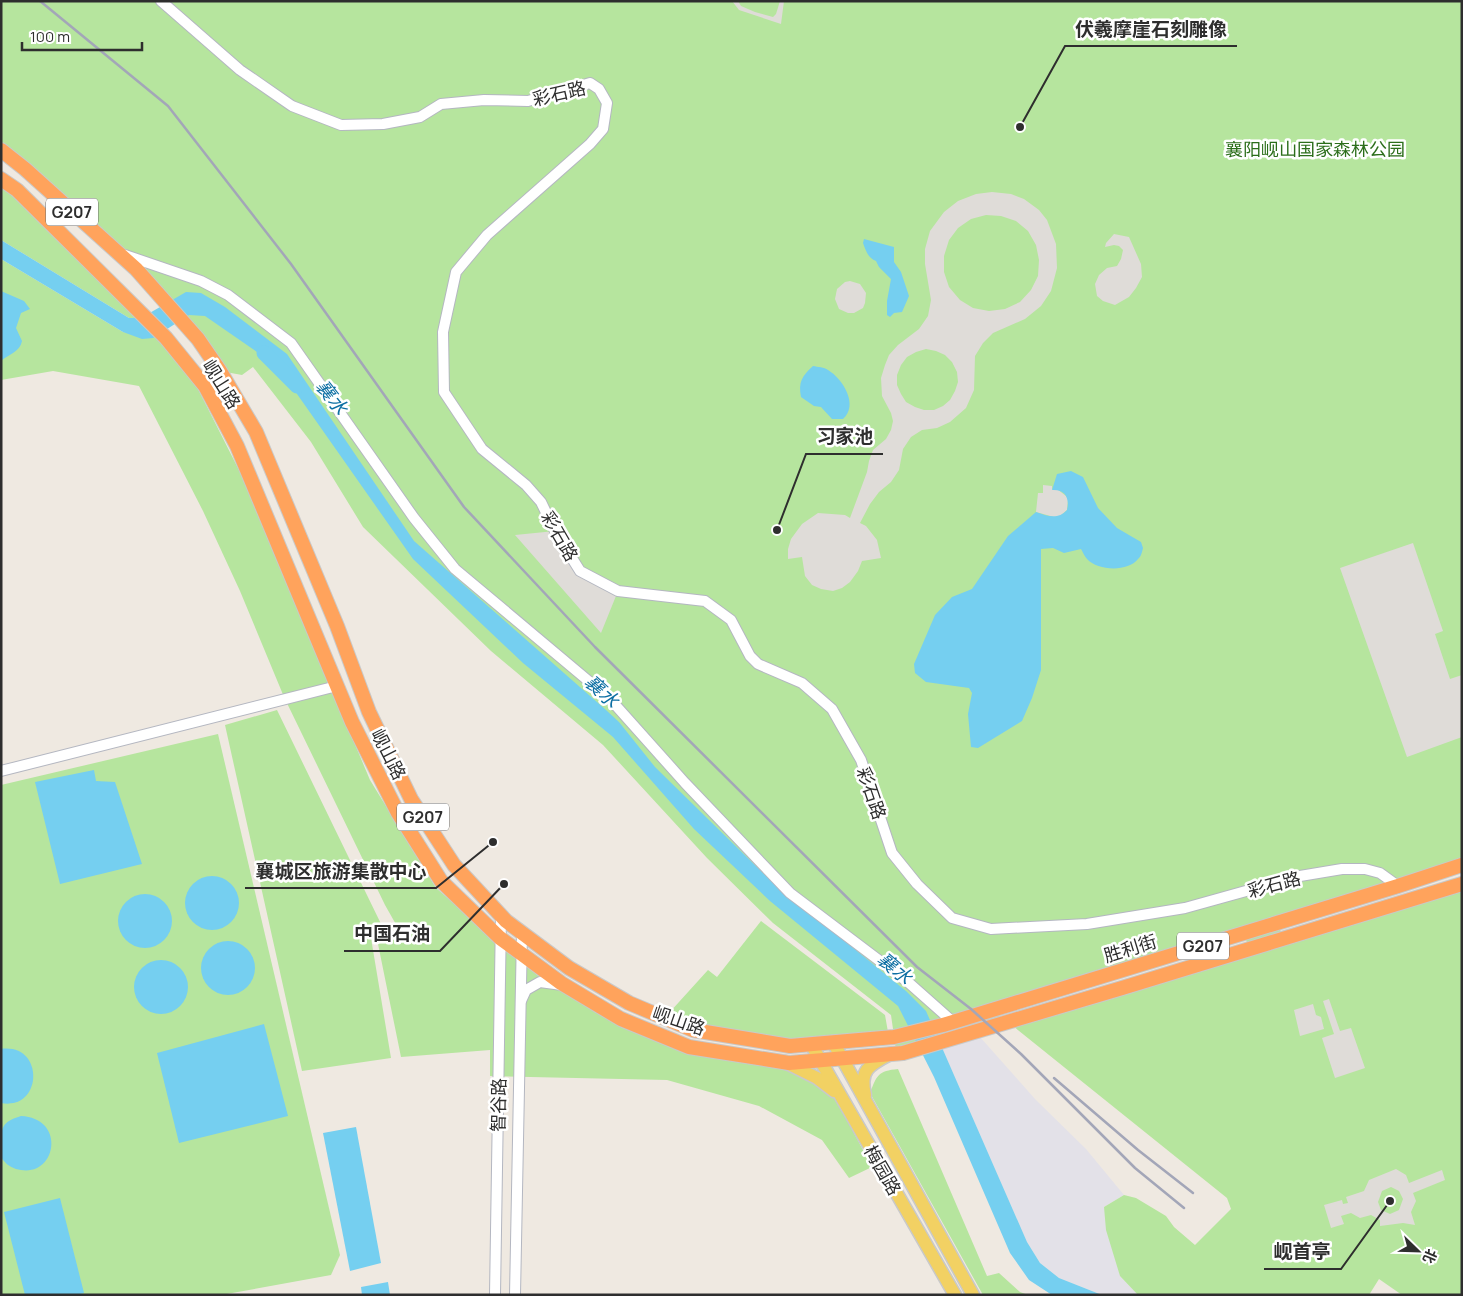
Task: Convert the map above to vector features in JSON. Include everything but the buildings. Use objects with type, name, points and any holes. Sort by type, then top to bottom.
[{"type":"highway","name":"G207","points":[[1,150],[26,169],[118,253]]},
{"type":"highway","name":"G207","points":[[1,179],[17,190]]},
{"type":"highway","name":"岘山路","points":[[17,190],[166,338],[205,386],[236,446],[352,722],[398,812],[442,881],[465,905],[500,938],[565,985],[621,1019],[689,1046],[785,1062],[897,1053]]},
{"type":"highway","name":"岘山路","points":[[118,253],[198,339],[220,371],[256,432],[336,626],[369,712],[411,800],[454,865],[501,916],[569,968],[629,1003],[693,1030],[790,1046],[894,1037]]},
{"type":"highway","name":"胜利街","points":[[894,1037],[948,1023],[1462,865]]},
{"type":"highway","name":"胜利街","points":[[897,1053],[948,1040],[1462,884]]},
{"type":"main road","points":[[1,183],[17,190]]},
{"type":"main road","name":"梅园路","points":[[833,1042],[840,1058],[973,1295]]},
{"type":"main road","name":"梅园路","points":[[811,1044],[955,1295]]},
{"type":"main road","points":[[867,1105],[862,1082],[867,1068],[897,1053]]},
{"type":"main road","points":[[785,1062],[817,1078],[839,1095]]},
{"type":"street","name":"彩石路","points":[[160,1],[240,70],[292,106],[341,125],[382,124],[420,117],[441,104],[484,100],[528,101],[590,83],[599,89],[607,103],[603,129],[590,144],[487,235],[456,272],[443,332],[444,392],[482,448],[526,486],[541,502],[555,531],[580,571],[618,592],[705,601],[731,620],[750,656],[758,664],[802,684],[832,709],[861,760],[892,853],[917,884],[952,918],[991,929],[1087,924],[1185,908],[1300,876],[1342,869],[1365,869],[1380,873],[1398,886]]},
{"type":"street","points":[[118,253],[201,281],[221,292],[291,343],[414,518],[455,569],[610,699],[685,783],[790,893],[910,983],[948,1023]]},
{"type":"street","points":[[1,771],[337,686]]},
{"type":"street","points":[[465,905],[491,938],[500,955]]},
{"type":"street","name":"智谷路","points":[[495,1295],[501,916]]},
{"type":"street","name":"智谷路","points":[[515,1295],[520,952],[522,933]]},
{"type":"street","points":[[520,1005],[526,990],[540,982],[565,985]]},
{"type":"shaded area","points":[[732,1],[738,1],[741,6],[773,17],[776,14],[780,1],[784,1],[781,24],[739,10]]},
{"type":"shaded area","points":[[992,192],[1011,194],[1024,199],[1039,210],[1047,220],[1056,244],[1057,268],[1051,291],[1041,306],[1025,319],[993,333],[983,343],[975,356],[974,390],[966,408],[950,422],[937,428],[922,430],[911,437],[903,449],[899,470],[891,482],[879,492],[870,504],[860,523],[866,526],[877,540],[881,558],[862,561],[850,582],[842,588],[833,591],[821,589],[812,585],[805,576],[802,557],[788,559],[791,539],[802,524],[818,513],[845,515],[850,518],[873,450],[886,439],[891,430],[893,421],[891,413],[882,396],[881,378],[885,365],[889,355],[898,345],[919,329],[928,316],[931,300],[925,264],[925,249],[930,231],[944,212],[958,201],[976,194]],"holes":[[[986,215],[1001,216],[1016,221],[1028,231],[1036,245],[1039,260],[1038,276],[1031,290],[1020,302],[1005,309],[989,311],[973,308],[960,300],[949,287],[944,272],[944,256],[949,240],[958,228],[971,219]],[[926,349],[945,355],[952,362],[957,372],[958,382],[950,400],[934,410],[924,410],[906,402],[897,385],[897,375],[907,357]]]},
{"type":"shaded area","points":[[1114,234],[1129,237],[1141,264],[1142,277],[1129,297],[1115,305],[1103,301],[1097,296],[1095,284],[1099,275],[1107,268],[1117,266],[1121,259],[1123,250],[1119,246],[1105,247]]},
{"type":"shaded area","points":[[850,281],[860,284],[866,293],[863,308],[854,313],[848,313],[839,309],[835,299],[837,289],[845,282]]},
{"type":"shaded area","points":[[1043,485],[1052,486],[1052,489],[1057,489],[1068,499],[1067,510],[1060,516],[1054,517],[1036,512],[1038,493],[1043,493]]},
{"type":"shaded area","points":[[555,531],[580,571],[618,591],[601,633],[515,535]]},
{"type":"shaded area","points":[[1413,543],[1443,631],[1435,634],[1450,679],[1462,675],[1462,737],[1407,757],[1340,568]]},
{"type":"shaded area","points":[[1329,999],[1340,1031],[1351,1028],[1365,1068],[1335,1078],[1322,1038],[1334,1034],[1323,1001]]},
{"type":"shaded area","points":[[1313,1004],[1316,1015],[1321,1017],[1324,1029],[1300,1036],[1294,1010]]},
{"type":"shaded area","points":[[980,1037],[1035,1099],[1086,1149],[1124,1195],[1104,1207],[1120,1276],[1138,1295],[1102,1295],[1059,1278],[1040,1263],[1027,1242],[942,1048]]},
{"type":"shaded area","points":[[1396,1169],[1406,1175],[1409,1183],[1442,1170],[1445,1180],[1413,1193],[1416,1201],[1411,1212],[1415,1225],[1403,1223],[1380,1226],[1380,1220],[1371,1215],[1360,1218],[1351,1213],[1341,1216],[1344,1224],[1331,1228],[1324,1205],[1342,1200],[1343,1204],[1348,1203],[1346,1197],[1364,1191],[1369,1180]],"holes":[[[1391,1187],[1399,1191],[1403,1199],[1399,1210],[1390,1214],[1381,1210],[1378,1202],[1382,1191]]]},
{"type":"green space","name":"襄阳岘山国家森林公园","points":[[1,1],[1462,1],[1462,865],[1278,923],[1283,939],[1462,884],[1462,1295],[1402,1295],[1379,1279],[1369,1295],[1138,1295],[1120,1276],[1106,1230],[1104,1207],[1124,1195],[1136,1198],[1166,1216],[1174,1227],[1195,1245],[1231,1209],[1227,1198],[1008,1022],[1249,949],[1244,933],[997,1008],[987,1004],[1011,1028],[902,1061],[896,1050],[891,1015],[773,923],[707,858],[603,745],[491,651],[363,527],[311,442],[253,367],[242,375],[220,371],[181,320],[1,150]]},
{"type":"green space","points":[[1,179],[141,318],[129,318],[1,240]]},
{"type":"green space","points":[[1,259],[123,332],[156,336],[198,389],[242,476],[370,780],[436,888],[537,975],[623,1028],[684,1051],[821,1071],[872,1167],[849,1178],[822,1140],[759,1106],[667,1080],[490,1076],[490,1050],[401,1057],[378,944],[402,935],[385,905],[284,697],[240,591],[203,511],[139,386],[53,371],[1,380]]},
{"type":"green space","points":[[277,710],[383,928],[370,932],[391,1058],[302,1071],[225,725]]},
{"type":"green space","points":[[218,734],[340,1255],[331,1275],[221,1295],[1,1295],[1,785]]},
{"type":"green space","points":[[761,921],[885,1015],[888,1032],[789,1043],[693,1024],[669,1013],[708,970],[717,977]]},
{"type":"green space","points":[[898,1069],[987,1276],[999,1273],[1020,1292],[1028,1295],[983,1295],[870,1093],[879,1075],[886,1071]]},
{"type":"water","points":[[864,239],[894,247],[894,262],[901,272],[909,296],[902,312],[894,313],[890,317],[887,315],[887,301],[891,279],[868,254],[863,243]]},
{"type":"water","name":"襄水","points":[[1,240],[129,318],[141,318],[186,292],[201,293],[225,307],[287,354],[414,541],[619,722],[655,767],[770,880],[906,991],[926,1011],[1027,1242],[1040,1263],[1059,1278],[1102,1295],[1052,1295],[1029,1280],[1010,1253],[934,1077],[898,1006],[770,901],[694,829],[613,737],[523,663],[413,559],[290,384],[283,370],[205,316],[189,315],[153,338],[142,339],[123,332],[1,259]]},
{"type":"water","points":[[1,291],[24,301],[30,309],[21,313],[16,328],[22,341],[21,345],[1,361]]},
{"type":"water","points":[[813,366],[828,370],[844,386],[850,407],[843,419],[832,419],[821,407],[814,406],[801,397],[800,387],[802,380]]},
{"type":"water","points":[[1071,471],[1083,477],[1098,508],[1117,528],[1141,542],[1143,548],[1141,554],[1139,558],[1127,566],[1105,568],[1092,563],[1086,558],[1081,549],[1064,553],[1053,548],[1041,549],[1041,670],[1032,698],[1022,721],[978,748],[971,747],[968,714],[972,693],[969,688],[926,682],[915,673],[914,664],[935,615],[952,597],[972,589],[1008,536],[1036,512],[1048,516],[1056,516],[1067,510],[1068,502],[1066,495],[1060,491],[1052,490],[1057,474]]},
{"type":"water","points":[[94,770],[96,781],[115,782],[142,864],[60,884],[35,782]]},
{"type":"water","points":[[207,876],[217,876],[227,880],[235,888],[239,903],[235,918],[227,926],[217,930],[207,930],[197,926],[189,918],[185,908],[185,898],[189,888],[197,880]]},
{"type":"water","points":[[140,894],[150,894],[160,898],[168,906],[172,921],[168,936],[160,944],[150,948],[140,948],[130,944],[122,936],[118,926],[118,916],[122,906],[130,898]]},
{"type":"water","points":[[223,941],[233,941],[243,945],[251,953],[255,968],[251,983],[243,991],[233,995],[223,995],[213,991],[205,983],[201,973],[201,963],[205,953],[213,945]]},
{"type":"water","points":[[156,960],[166,960],[176,964],[184,972],[188,987],[184,1002],[176,1010],[166,1014],[156,1014],[146,1010],[138,1002],[134,992],[134,982],[138,972],[146,964]]},
{"type":"water","points":[[264,1024],[288,1116],[179,1143],[157,1053]]},
{"type":"water","points":[[1,1049],[15,1050],[25,1056],[31,1066],[33,1077],[31,1088],[25,1097],[15,1103],[1,1103]]},
{"type":"water","points":[[21,1116],[35,1119],[45,1126],[50,1136],[49,1156],[43,1164],[33,1169],[21,1170],[9,1166],[1,1156],[2,1130],[6,1123]]},
{"type":"water","points":[[356,1127],[381,1263],[350,1271],[323,1133]]},
{"type":"water","points":[[60,1198],[84,1293],[77,1295],[25,1295],[4,1212]]},
{"type":"water","points":[[388,1282],[390,1295],[362,1295],[361,1287]]},
{"type":"waterway","name":"襄水","points":[[264,353],[297,386]]},
{"type":"railway","points":[[40,1],[168,106],[291,264],[464,507],[595,647],[917,967],[971,1009],[1021,1054],[1135,1168],[1184,1208]]},
{"type":"railway","points":[[1054,1078],[1138,1150],[1193,1193]]},
{"type":"place","name":"伏羲摩崖石刻雕像","points":[[1020,127]]},
{"type":"place","name":"习家池","points":[[777,530]]},
{"type":"place","name":"襄城区旅游集散中心","points":[[493,842]]},
{"type":"place","name":"中国石油","points":[[504,884]]},
{"type":"place","name":"岘首亭","points":[[1390,1201]]}]
